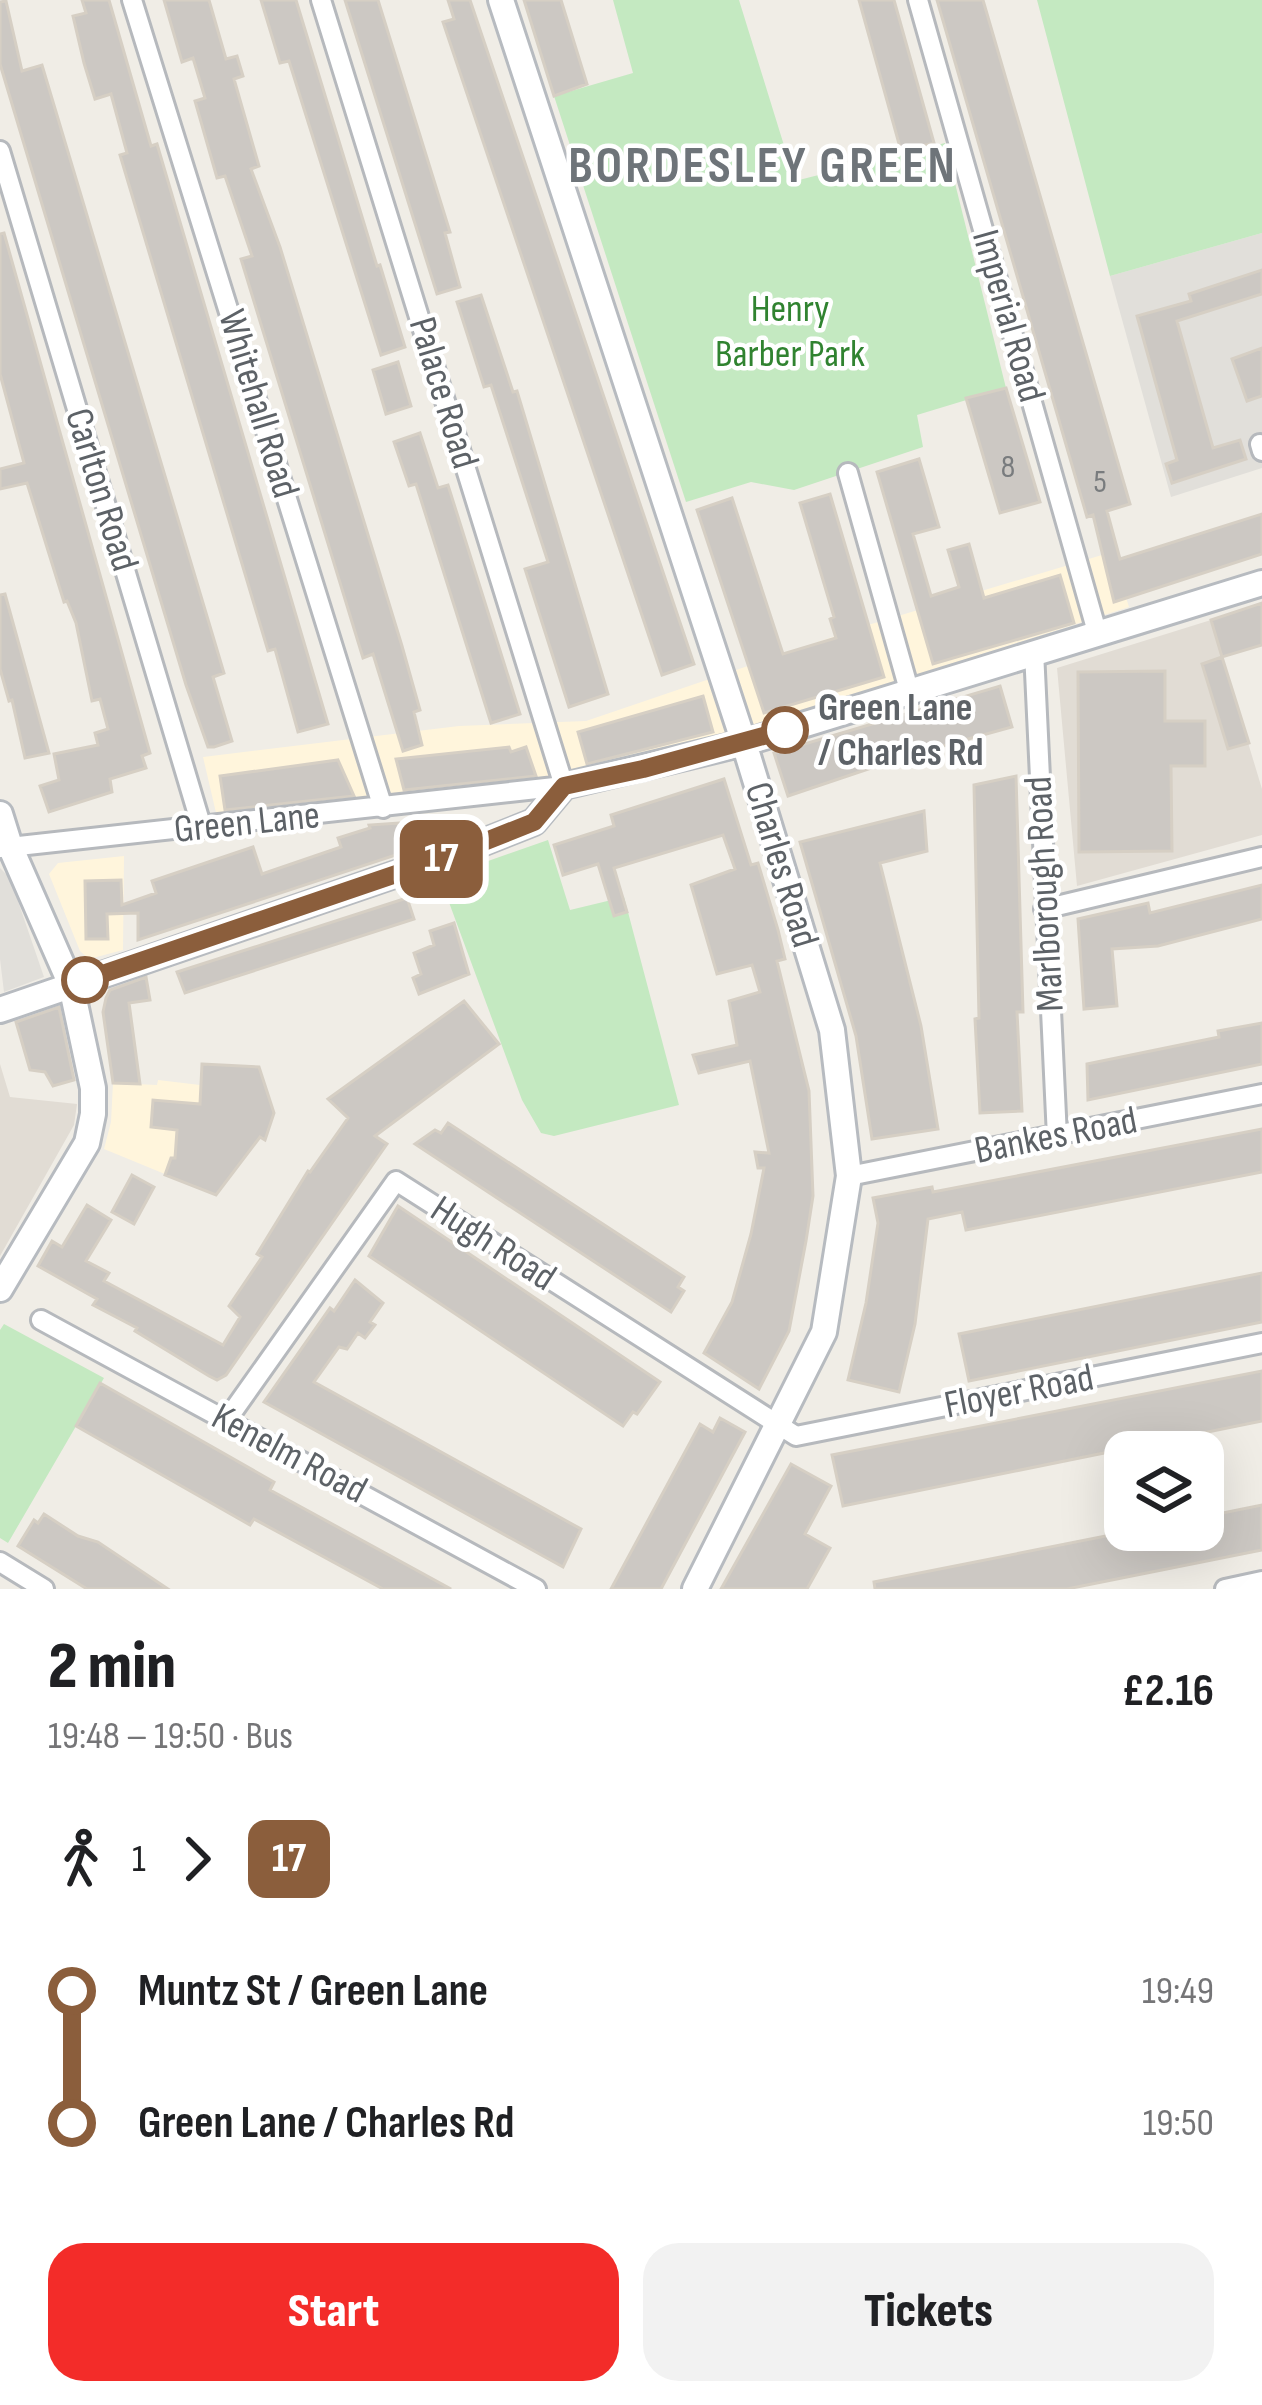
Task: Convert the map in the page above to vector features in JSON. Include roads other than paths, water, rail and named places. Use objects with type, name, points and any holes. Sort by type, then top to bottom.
[{"type":"street","name":"Whitehall Road","points":[[133,0],[383,808]]},
{"type":"street","name":"Palace Road","points":[[321,0],[564,786]]},
{"type":"street","name":"Charles Road","points":[[501,0],[744,743],[832,1030],[849,1176],[824,1332],[695,1589]]},
{"type":"street","name":"Imperial Road","points":[[918,0],[1097,632]]},
{"type":"street","name":"Carlton Road","points":[[0,151],[202,828]]},
{"type":"street","points":[[848,473],[909,689]]},
{"type":"street","points":[[0,1010],[446,857],[534,822],[564,786],[744,743],[1262,583]]},
{"type":"street","name":"Marlborough Road","points":[[1034,651],[1057,1137]]},
{"type":"street","name":"Green Lane","points":[[5,847],[564,786]]},
{"type":"street","points":[[0,814],[5,847],[70,985],[93,1088],[93,1114],[87,1143],[0,1289]]},
{"type":"street","points":[[1044,909],[1262,857]]},
{"type":"street","name":"Bankes Road","points":[[849,1176],[1262,1094]]},
{"type":"street","name":"Hugh Road","points":[[226,1420],[396,1180],[777,1427]]},
{"type":"street","name":"Kenelm Road","points":[[41,1319],[536,1589]]},
{"type":"street","name":"Floyer Road","points":[[777,1427],[796,1436],[1262,1343]]},
{"type":"street","points":[[0,1562],[44,1589]]},
{"type":"street","points":[[1226,1589],[1262,1581]]},
{"type":"place","name":"Green Lane / Charles Rd","points":[[785,730]]},
{"type":"district","name":"BORDESLEY GREEN","points":[[763,166]]},
{"type":"park label","name":"Henry Barber Park","points":[[790,332]]}]
